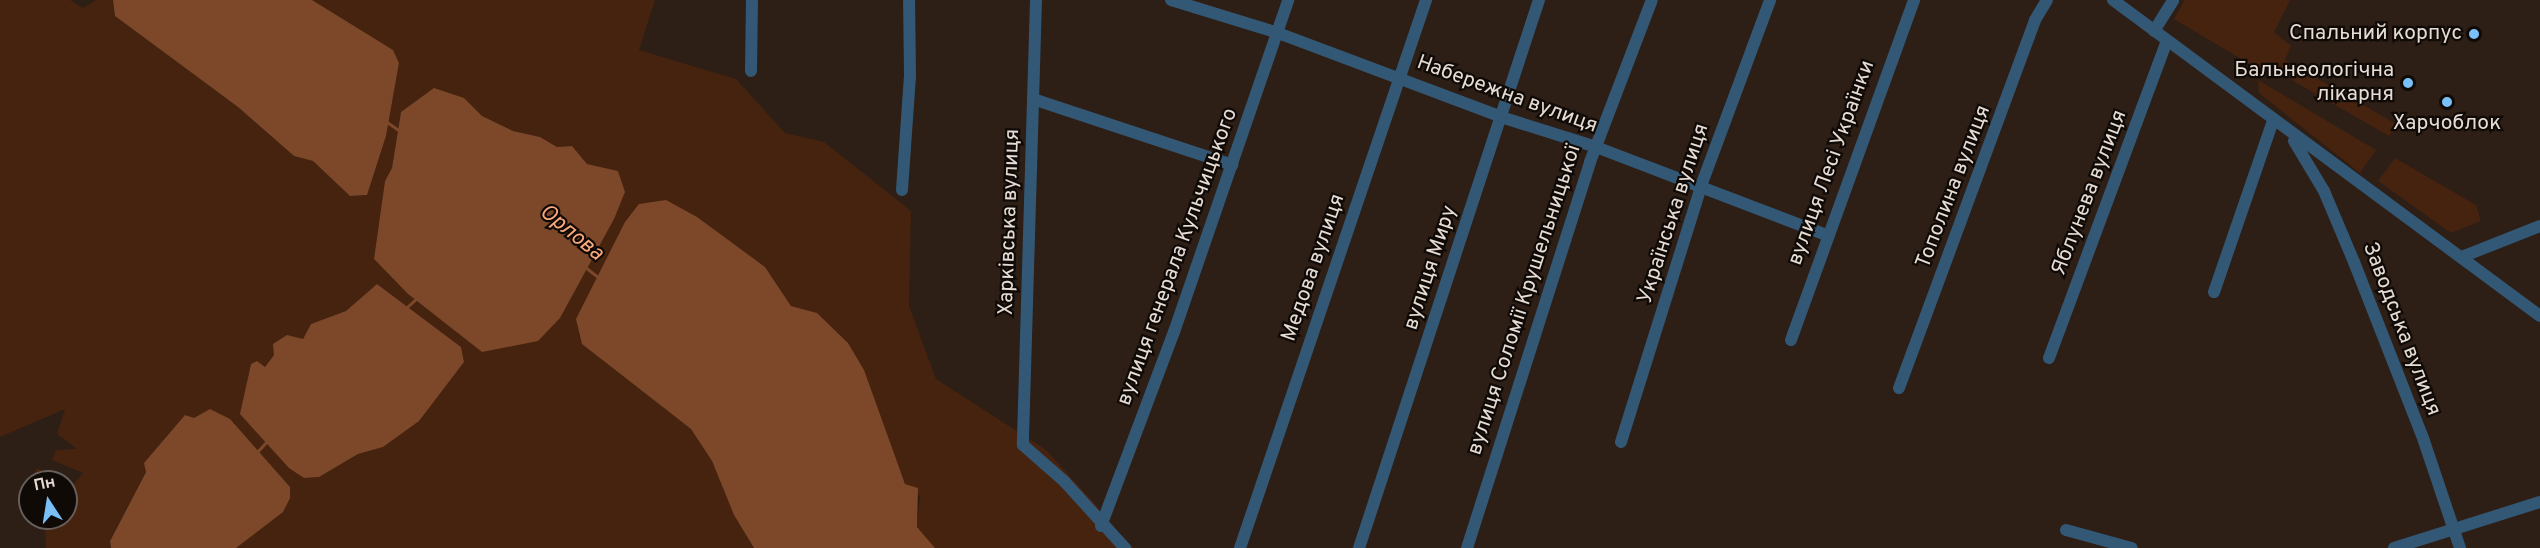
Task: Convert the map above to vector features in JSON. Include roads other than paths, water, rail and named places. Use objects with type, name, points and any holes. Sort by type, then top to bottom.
[{"type":"street","points":[[751,71],[752,0]]},
{"type":"street","points":[[902,189],[910,76],[909,0]]},
{"type":"street","name":"Харківська вулиця","points":[[1036,0],[1023,445],[1064,481],[1101,526]]},
{"type":"street","name":"Набережна вулиця","points":[[1171,0],[1278,33],[1501,117],[1596,147],[1827,235]]},
{"type":"street","name":"вулиця генерала Кульчицького","points":[[1101,526],[1232,165],[1288,0]]},
{"type":"street","name":"Медова вулиця","points":[[1240,548],[1426,0]]},
{"type":"street","name":"вулиця Миру","points":[[1359,548],[1539,0]]},
{"type":"street","name":"вулиця Соломії Крушельницької","points":[[1467,548],[1596,147],[1652,0]]},
{"type":"street","name":"Українська вулиця","points":[[1621,442],[1701,186],[1770,0]]},
{"type":"street","name":"вулиця Лесі Українки","points":[[1791,340],[1827,235],[1914,0]]},
{"type":"street","name":"Тополина вулиця","points":[[1899,388],[2035,20],[2047,0]]},
{"type":"street","points":[[2113,0],[2288,133],[2464,256],[2478,272],[2540,316]]},
{"type":"street","points":[[2154,31],[2173,0]]},
{"type":"street","name":"Яблунева вулиця","points":[[2049,358],[2167,41]]},
{"type":"street","points":[[1033,99],[1232,165]]},
{"type":"street","points":[[2214,292],[2273,121]]},
{"type":"street","name":"Заводська вулиця","points":[[2288,133],[2308,161],[2337,219],[2460,548]]},
{"type":"street","points":[[2464,256],[2540,226]]},
{"type":"street","points":[[2394,548],[2540,502]]},
{"type":"street","points":[[1101,526],[1125,548]]},
{"type":"street","points":[[2066,530],[2132,548]]},
{"type":"water","points":[[113,0],[312,0],[393,50],[399,63],[386,136],[367,195],[350,196],[313,161],[294,156],[238,107],[115,16]]},
{"type":"water","points":[[434,88],[464,98],[482,116],[513,131],[540,137],[557,147],[572,146],[587,164],[618,171],[625,192],[614,219],[560,318],[538,341],[482,352],[408,294],[374,259],[385,181],[392,168],[401,112]]},
{"type":"water","points":[[666,200],[697,217],[765,267],[791,306],[817,313],[848,343],[864,370],[905,484],[918,488],[917,527],[935,548],[754,548],[734,515],[712,461],[691,429],[582,344],[576,319],[625,222],[639,204]]},
{"type":"water","points":[[377,284],[461,347],[464,362],[419,421],[383,447],[358,454],[319,477],[304,478],[289,468],[240,414],[251,364],[257,361],[265,367],[274,355],[273,344],[287,335],[303,339],[311,324],[346,311]]},
{"type":"water","points":[[210,409],[230,419],[290,487],[290,498],[283,512],[236,548],[111,548],[110,541],[146,472],[144,463],[185,415],[194,418]]},
{"type":"waterway","name":"Орлова","points":[[384,120],[401,132]]},
{"type":"waterway","name":"Орлова","points":[[585,267],[599,278]]},
{"type":"waterway","points":[[407,307],[418,297]]},
{"type":"waterway","points":[[256,453],[268,440]]},
{"type":"place","name":"Спальний корпус","points":[[2474,34]]},
{"type":"place","name":"Бальнеологічна лікарня","points":[[2408,83]]},
{"type":"place","name":"Харчоблок","points":[[2447,102]]}]
